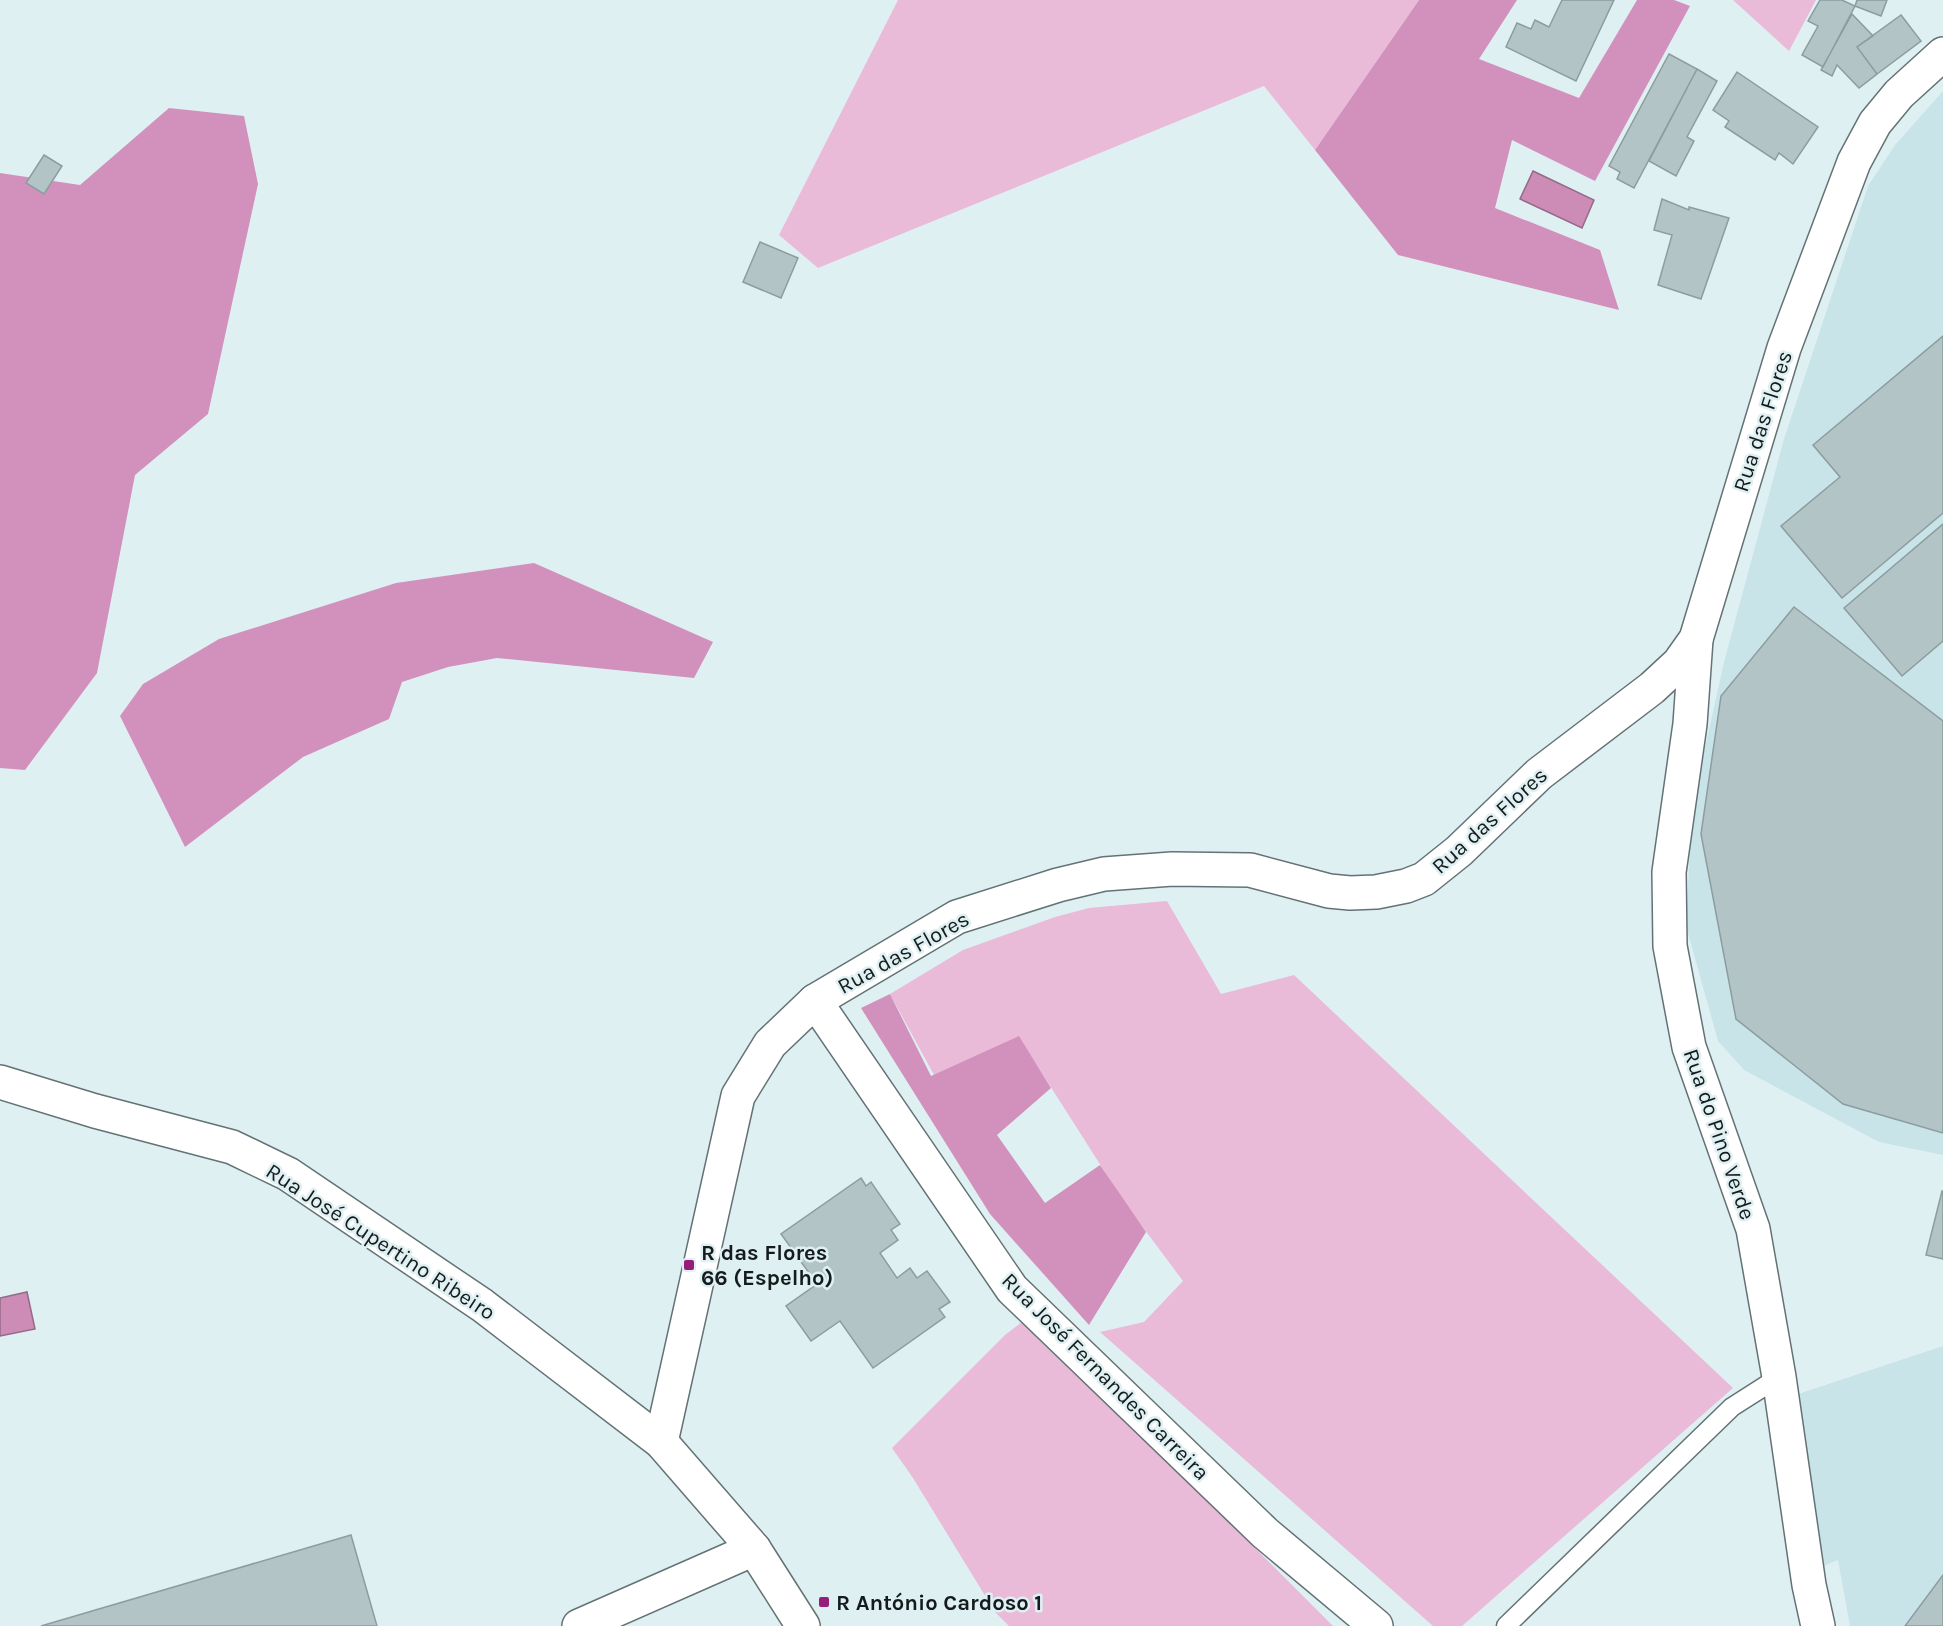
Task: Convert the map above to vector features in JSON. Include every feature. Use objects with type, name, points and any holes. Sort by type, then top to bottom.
[{"type":"street","name":"Rua das Flores","points":[[661,1442],[738,1096],[770,1044],[815,1001],[957,917],[1059,885],[1104,874],[1208,868],[1250,870],[1329,891],[1350,893],[1376,892],[1406,886],[1424,879],[1459,851],[1539,774],[1653,688],[1679,663],[1696,639],[1785,348],[1854,162],[1875,123],[1893,101],[1943,54]]},
{"type":"street","name":"Rua do Pino Verde","points":[[1696,639],[1690,724],[1669,872],[1670,946],[1689,1047],[1753,1229],[1779,1377],[1793,1490],[1818,1626]]},
{"type":"street","name":"Rua José Fernandes Carreira","points":[[815,1001],[1012,1289],[1265,1533],[1376,1626]]},
{"type":"street","name":"Rua José Cupertino Ribeiro","points":[[0,1082],[95,1111],[232,1147],[288,1174],[482,1305],[661,1442],[754,1549],[803,1626]]},
{"type":"street","points":[[579,1626],[754,1549]]},
{"type":"lane","points":[[1506,1626],[1732,1407],[1779,1377]]},
{"type":"shaded area","points":[[898,0],[1419,0],[1315,150],[1264,86],[818,268],[779,235]]},
{"type":"shaded area","points":[[1419,0],[1517,0],[1479,59],[1579,98],[1637,0],[1674,0],[1690,6],[1595,181],[1512,140],[1495,208],[1600,250],[1619,310],[1398,255],[1315,150]]},
{"type":"shaded area","points":[[1733,0],[1816,0],[1789,51]]},
{"type":"shaded area","points":[[1943,91],[1943,1155],[1879,1142],[1744,1070],[1718,1041],[1686,926],[1692,806],[1724,662],[1784,439],[1868,186],[1895,145]]},
{"type":"shaded area","points":[[169,108],[244,116],[258,184],[208,414],[135,475],[97,673],[25,770],[0,768],[0,173],[80,185]]},
{"type":"shaded area","points":[[1533,171],[1594,200],[1582,228],[1520,199]]},
{"type":"shaded area","points":[[534,563],[713,642],[694,678],[497,658],[448,667],[402,682],[389,719],[303,757],[185,847],[120,716],[143,684],[219,639],[396,583]]},
{"type":"shaded area","points":[[1167,901],[1221,994],[1294,975],[1733,1388],[1462,1626],[1433,1626],[1100,1332],[1144,1322],[1183,1281],[1124,1202],[1019,1037],[934,1075],[890,994],[963,950],[1055,917],[1089,908]]},
{"type":"shaded area","points":[[890,994],[931,1076],[1019,1036],[1051,1088],[997,1135],[1045,1203],[1100,1165],[1146,1232],[1089,1325],[990,1214],[861,1008]]},
{"type":"shaded area","points":[[27,1292],[35,1329],[0,1336],[0,1298]]},
{"type":"shaded area","points":[[1026,1319],[1333,1626],[1009,1626],[995,1612],[913,1478],[892,1448],[1005,1335]]},
{"type":"shaded area","points":[[1943,1346],[1943,1626],[1850,1626],[1838,1560],[1816,1569],[1792,1396]]},
{"type":"building","points":[[1562,0],[1614,0],[1576,81],[1506,47],[1517,23],[1531,29],[1535,20],[1549,27]]},
{"type":"building","points":[[1820,0],[1842,0],[1855,6],[1823,67],[1802,55],[1818,26],[1808,21]]},
{"type":"building","points":[[1857,0],[1887,0],[1881,16],[1855,6]]},
{"type":"building","points":[[1852,14],[1873,36],[1857,47],[1877,74],[1859,88],[1837,65],[1832,76],[1821,70]]},
{"type":"building","points":[[1901,15],[1921,41],[1877,74],[1857,47]]},
{"type":"building","points":[[1669,54],[1697,69],[1634,188],[1617,179],[1620,172],[1609,166]]},
{"type":"building","points":[[1697,69],[1717,81],[1687,137],[1694,141],[1676,176],[1649,161]]},
{"type":"building","points":[[1737,72],[1818,127],[1793,164],[1779,153],[1775,160],[1725,127],[1729,121],[1713,110]]},
{"type":"building","points":[[44,155],[62,166],[44,194],[26,183]]},
{"type":"building","points":[[1662,199],[1689,210],[1689,207],[1729,218],[1701,299],[1658,285],[1672,235],[1654,230]]},
{"type":"building","points":[[760,242],[798,258],[781,298],[743,282]]},
{"type":"building","points":[[1943,336],[1943,513],[1842,598],[1781,526],[1840,477],[1813,445]]},
{"type":"building","points":[[1943,524],[1943,641],[1902,676],[1844,608]]},
{"type":"building","points":[[1794,607],[1943,721],[1943,1133],[1843,1104],[1736,1019],[1701,834],[1721,696]]},
{"type":"building","points":[[861,1178],[866,1186],[871,1182],[900,1224],[891,1230],[898,1240],[880,1253],[897,1278],[910,1268],[917,1278],[927,1271],[950,1302],[939,1309],[945,1317],[873,1368],[840,1321],[811,1341],[786,1306],[817,1284],[781,1234]]},
{"type":"building","points":[[1943,1191],[1943,1259],[1926,1255]]},
{"type":"building","points":[[351,1535],[377,1626],[41,1626]]},
{"type":"building","points":[[1943,1575],[1943,1626],[1905,1626]]},
{"type":"place","name":"R das Flores 66 (Espelho)","points":[[689,1265]]},
{"type":"place","name":"R António Cardoso 1","points":[[824,1602]]}]
